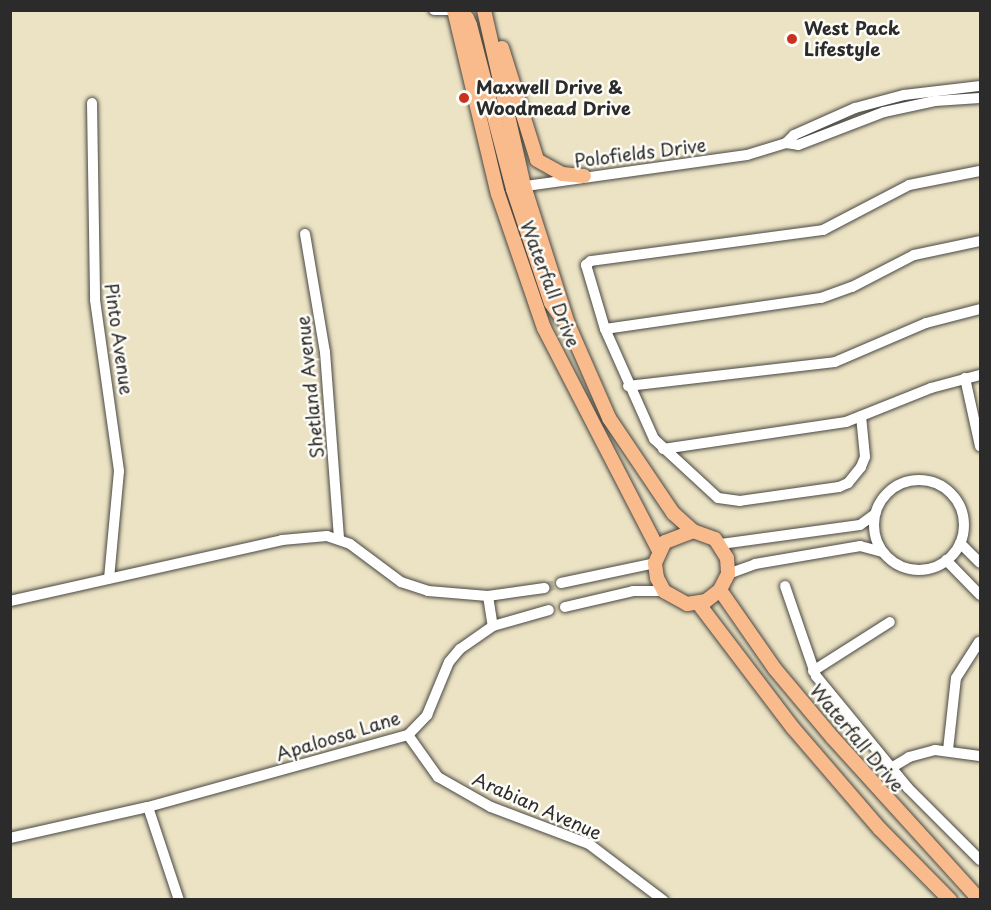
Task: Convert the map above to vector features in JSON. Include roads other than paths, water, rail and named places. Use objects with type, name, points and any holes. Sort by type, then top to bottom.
[{"type":"main road","points":[[453,10],[467,18],[470,25],[519,187]]},
{"type":"main road","name":"Waterfall Drive","points":[[453,10],[498,194],[554,349],[654,535],[657,557]]},
{"type":"main road","points":[[485,12],[496,29],[537,160],[551,170],[584,176]]},
{"type":"main road","name":"Waterfall Drive","points":[[485,12],[519,187],[568,324],[609,418],[657,494],[693,531]]},
{"type":"main road","points":[[693,531],[705,533],[721,544],[727,558],[728,574],[720,590],[698,603],[676,601],[664,591],[657,578],[657,557],[673,536],[693,531]]},
{"type":"main road","name":"Waterfall Drive","points":[[720,590],[776,669],[861,772],[980,900]]},
{"type":"main road","points":[[698,603],[793,728],[880,829],[950,900]]},
{"type":"street","points":[[434,10],[453,10]]},
{"type":"street","name":"Polofields Drive","points":[[786,144],[794,135],[855,108],[904,95],[981,86]]},
{"type":"street","name":"Polofields Drive","points":[[498,194],[519,187],[584,176],[725,159],[786,144],[798,145],[884,112],[935,101],[981,98]]},
{"type":"street","name":"Pinto Avenue","points":[[92,103],[94,290],[119,471],[109,579]]},
{"type":"street","points":[[861,416],[865,445],[861,467],[839,487],[728,501],[704,488],[663,449],[628,386],[605,329],[585,269],[591,261],[823,230],[909,185],[981,171]]},
{"type":"street","name":"Shetland Avenue","points":[[304,234],[325,352],[339,539]]},
{"type":"street","points":[[605,329],[821,298],[852,287],[914,255],[981,241]]},
{"type":"street","points":[[628,386],[835,362],[926,323],[981,309]]},
{"type":"street","points":[[663,449],[861,416],[965,378],[981,375]]},
{"type":"street","points":[[965,378],[981,446]]},
{"type":"street","points":[[721,544],[860,525],[875,514],[893,489],[910,482],[930,482],[947,490],[959,505],[963,524],[960,543],[946,561],[918,570],[898,565],[882,552],[860,546],[755,564],[728,574]]},
{"type":"street","points":[[875,514],[874,532],[882,552]]},
{"type":"street","points":[[10,601],[282,540],[339,539],[391,576],[418,588],[489,596],[544,588]]},
{"type":"street","points":[[960,543],[981,563]]},
{"type":"street","points":[[561,584],[657,557]]},
{"type":"street","points":[[946,561],[979,594]]},
{"type":"street","points":[[586,578],[590,600]]},
{"type":"street","points":[[785,586],[813,671],[891,768],[981,860]]},
{"type":"street","points":[[565,607],[633,591],[664,591]]},
{"type":"street","points":[[489,596],[493,626],[549,610]]},
{"type":"street","points":[[813,671],[890,622]]},
{"type":"street","name":"Apaloosa Lane","points":[[10,838],[148,807],[408,735],[427,714],[453,656],[493,626]]},
{"type":"street","points":[[948,750],[957,678],[979,642]]},
{"type":"street","name":"Arabian Avenue","points":[[408,735],[438,777],[491,807],[589,844],[663,900]]},
{"type":"street","points":[[891,768],[917,754],[948,750],[981,756]]},
{"type":"street","points":[[148,807],[179,900]]},
{"type":"tunnel","points":[[544,588],[561,583]]},
{"type":"place","name":"West Pack Lifestyle","points":[[792,39]]},
{"type":"place","name":"Maxwell Drive & Woodmead Drive","points":[[464,98]]}]
